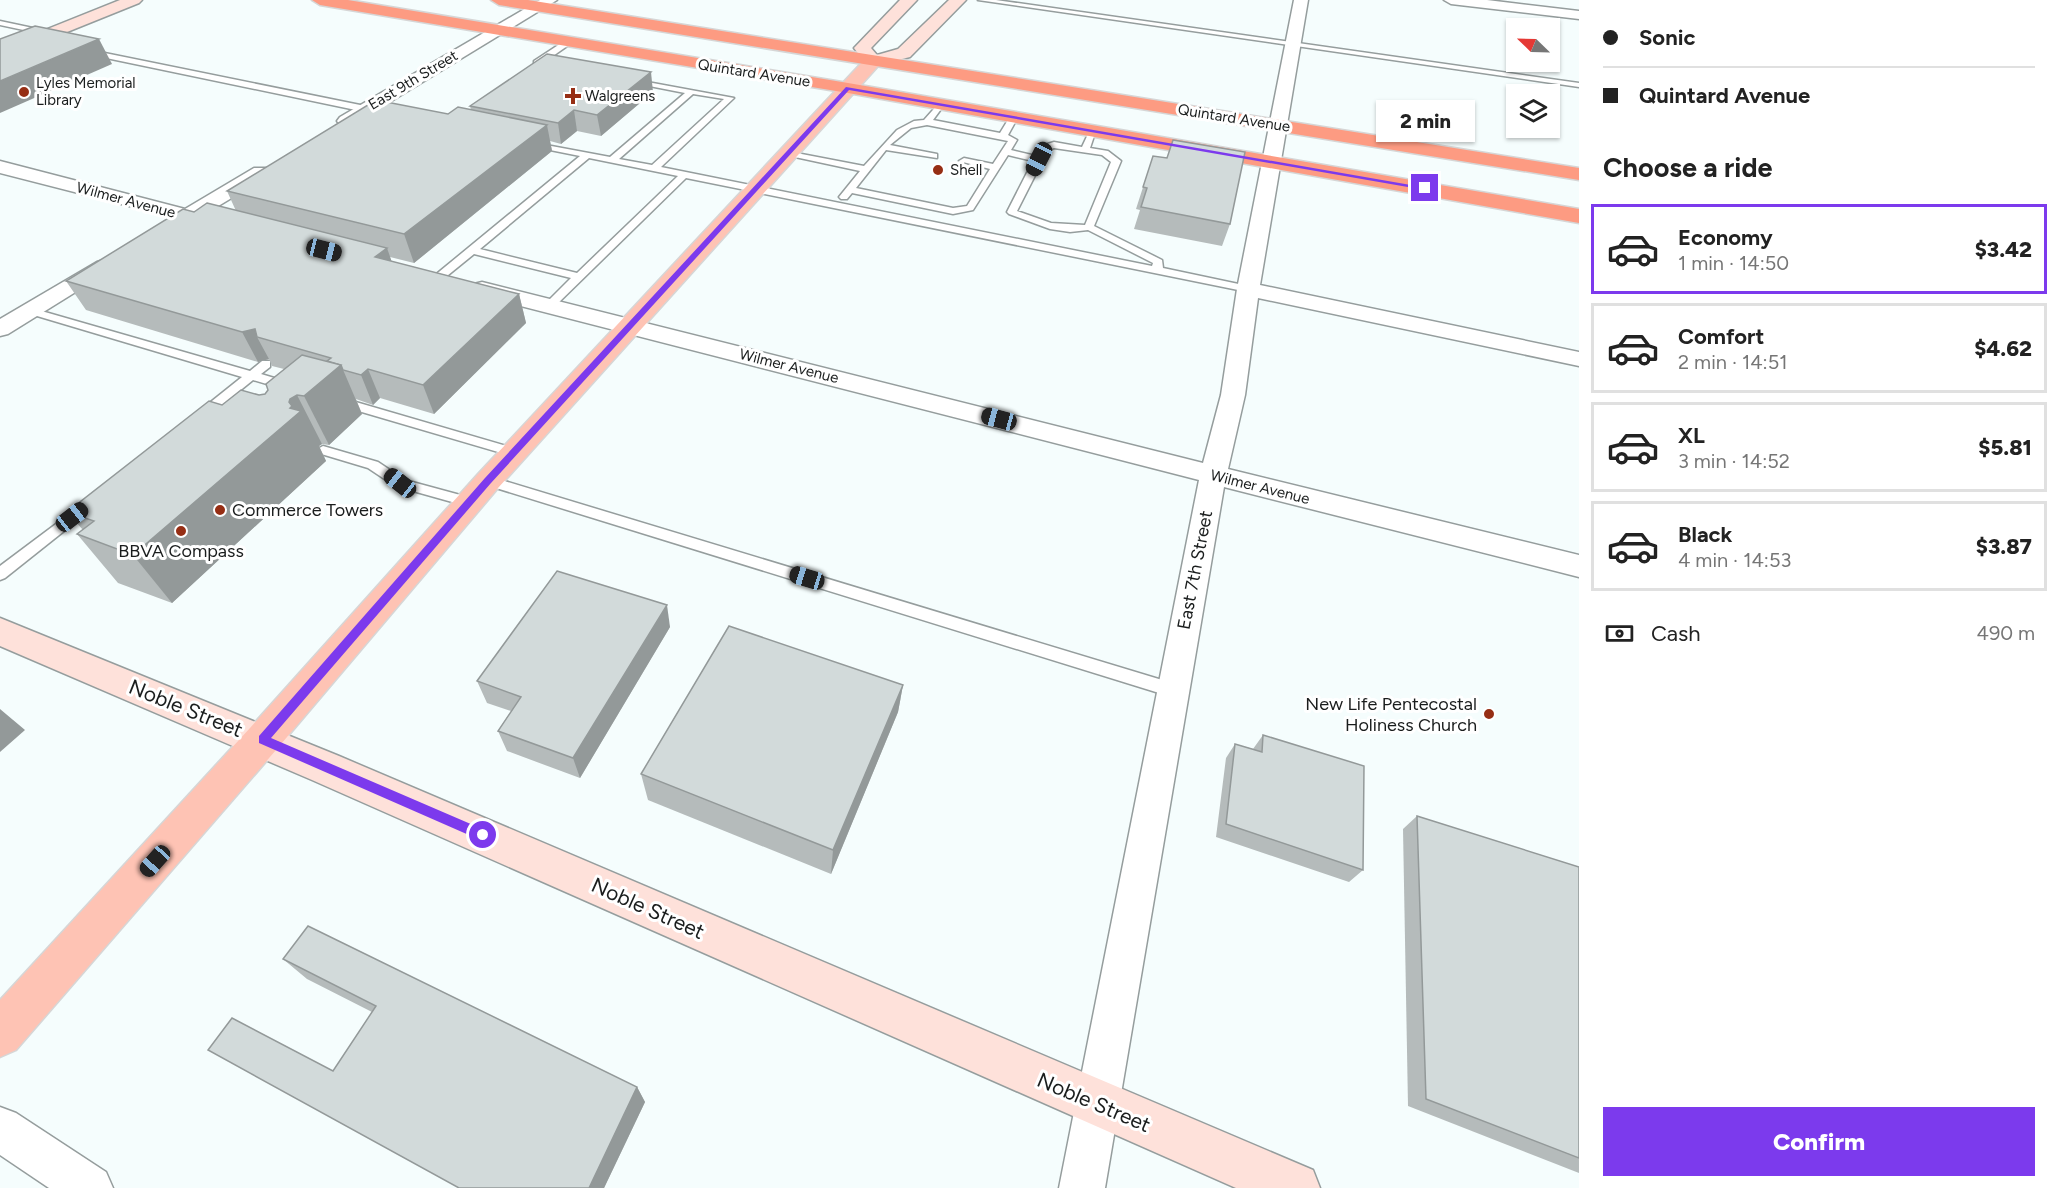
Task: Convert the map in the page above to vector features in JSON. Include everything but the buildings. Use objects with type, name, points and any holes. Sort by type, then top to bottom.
[{"type":"highway","name":"Quintard Avenue","points":[[320,0],[848,88],[1579,216]]},
{"type":"highway","name":"Quintard Avenue","points":[[499,0],[544,3],[873,61],[1579,174]]},
{"type":"main road","points":[[0,54],[44,39],[134,0]]},
{"type":"main road","points":[[873,61],[862,48],[909,0]]},
{"type":"main road","points":[[0,1034],[263,739],[479,491],[753,189],[873,61],[904,53],[958,0]]},
{"type":"main road","name":"Noble Street","points":[[0,631],[263,739],[1097,1104],[1295,1188]]},
{"type":"street","name":"East 7th Street","points":[[1082,1188],[1172,690],[1213,475],[1233,395],[1248,289],[1301,0]]},
{"type":"street","points":[[1452,0],[1579,15]]},
{"type":"street","name":"East 9th Street","points":[[326,133],[544,3]]},
{"type":"street","points":[[159,234],[277,162]]},
{"type":"street","name":"Wilmer Avenue","points":[[0,167],[234,227]]},
{"type":"street","points":[[0,329],[119,257]]},
{"type":"street","name":"Wilmer Avenue","points":[[415,273],[1579,566]]},
{"type":"street","points":[[1248,289],[1579,359]]},
{"type":"street","points":[[0,1129],[90,1188]]},
{"type":"lane","points":[[981,0],[1579,85]]},
{"type":"lane","points":[[0,23],[44,39]]},
{"type":"lane","points":[[528,70],[569,42]]},
{"type":"lane","points":[[80,50],[388,114]]},
{"type":"lane","points":[[537,63],[548,65]]},
{"type":"lane","points":[[625,79],[730,98],[654,169]]},
{"type":"lane","points":[[612,160],[692,91]]},
{"type":"lane","points":[[927,122],[940,105]]},
{"type":"lane","points":[[1003,136],[1014,117]]},
{"type":"lane","points":[[837,206],[849,190],[899,129],[914,122],[927,122],[938,126],[1003,136],[1013,140],[970,208],[953,211],[849,190]]},
{"type":"lane","points":[[1085,150],[1093,132]]},
{"type":"lane","points":[[522,141],[1248,289]]},
{"type":"lane","points":[[1089,227],[1116,161],[1105,153],[1054,145],[1044,148],[1012,212],[1027,219],[1076,231],[1089,227],[1158,262],[1157,271]]},
{"type":"lane","points":[[885,147],[920,150],[934,156]]},
{"type":"lane","points":[[1005,152],[1039,159]]},
{"type":"lane","points":[[786,154],[866,169]]},
{"type":"lane","points":[[438,278],[587,155]]},
{"type":"lane","points":[[969,160],[996,167]]},
{"type":"lane","points":[[549,306],[684,175]]},
{"type":"lane","points":[[472,250],[579,277]]},
{"type":"lane","points":[[31,311],[297,389]]},
{"type":"lane","points":[[219,421],[194,421],[266,364]]},
{"type":"lane","points":[[332,399],[515,453]]},
{"type":"lane","points":[[323,450],[373,465],[400,483],[479,491],[1172,690]]},
{"type":"lane","points":[[0,574],[99,496]]},
{"type":"place","name":"Lyles Memorial Library","points":[[24,92]]},
{"type":"place","name":"Walgreens","points":[[573,96]]},
{"type":"place","name":"Shell","points":[[938,170]]},
{"type":"place","name":"Commerce Towers","points":[[220,510]]},
{"type":"place","name":"BBVA Compass","points":[[181,531]]},
{"type":"place","name":"New Life Pentecostal Holiness Church","points":[[1489,714]]},
{"type":"route","points":[[483,835],[263,739],[488,481],[848,88],[1425,188]]}]
